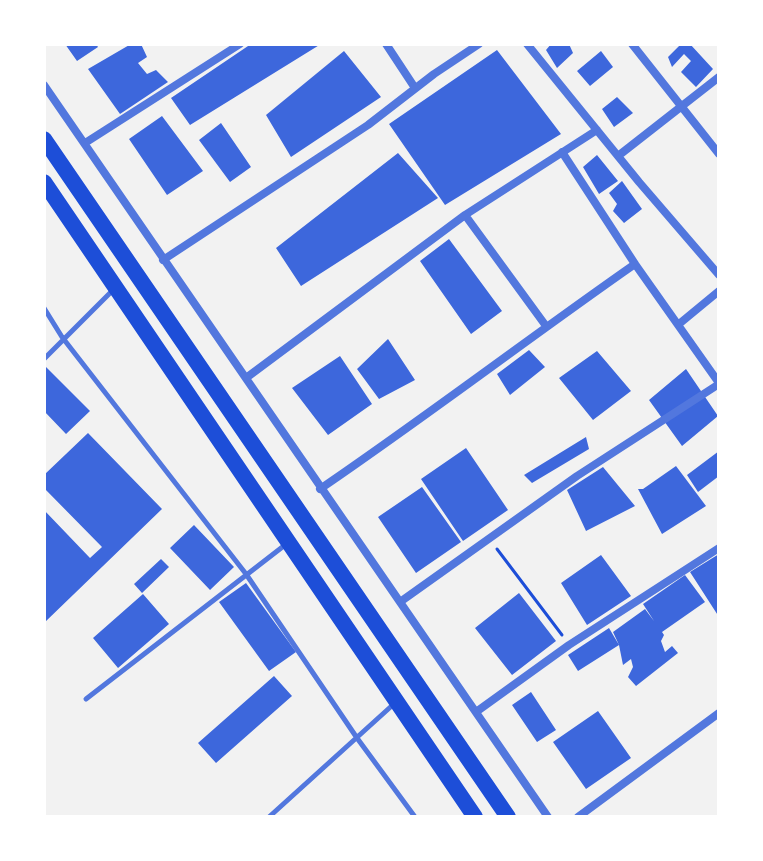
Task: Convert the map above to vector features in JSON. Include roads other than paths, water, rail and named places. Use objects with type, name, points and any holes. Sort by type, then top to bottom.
[{"type":"main road","points":[[44,139],[508,817]]},
{"type":"main road","points":[[44,182],[475,817]]},
{"type":"street","points":[[85,143],[224,48],[240,44]]},
{"type":"street","points":[[386,44],[415,88]]},
{"type":"street","points":[[163,260],[368,125],[479,44]]},
{"type":"street","points":[[527,44],[719,275]]},
{"type":"street","points":[[632,44],[719,154]]},
{"type":"street","points":[[618,156],[719,77]]},
{"type":"street","points":[[44,85],[548,817]]},
{"type":"street","points":[[246,378],[465,215],[597,130]]},
{"type":"street","points":[[400,602],[625,443],[719,384],[562,152]]},
{"type":"street","points":[[465,215],[546,326]]},
{"type":"street","points":[[320,489],[438,408],[546,326],[635,264]]},
{"type":"street","points":[[679,324],[719,291]]},
{"type":"street","points":[[476,712],[569,645],[719,548]]},
{"type":"street","points":[[578,817],[719,713]]},
{"type":"lane","points":[[44,359],[62,337],[115,287]]},
{"type":"lane","points":[[44,308],[62,337],[246,574],[357,738],[415,817]]},
{"type":"lane","points":[[86,699],[288,542]]},
{"type":"lane","points":[[269,817],[396,702]]}]
